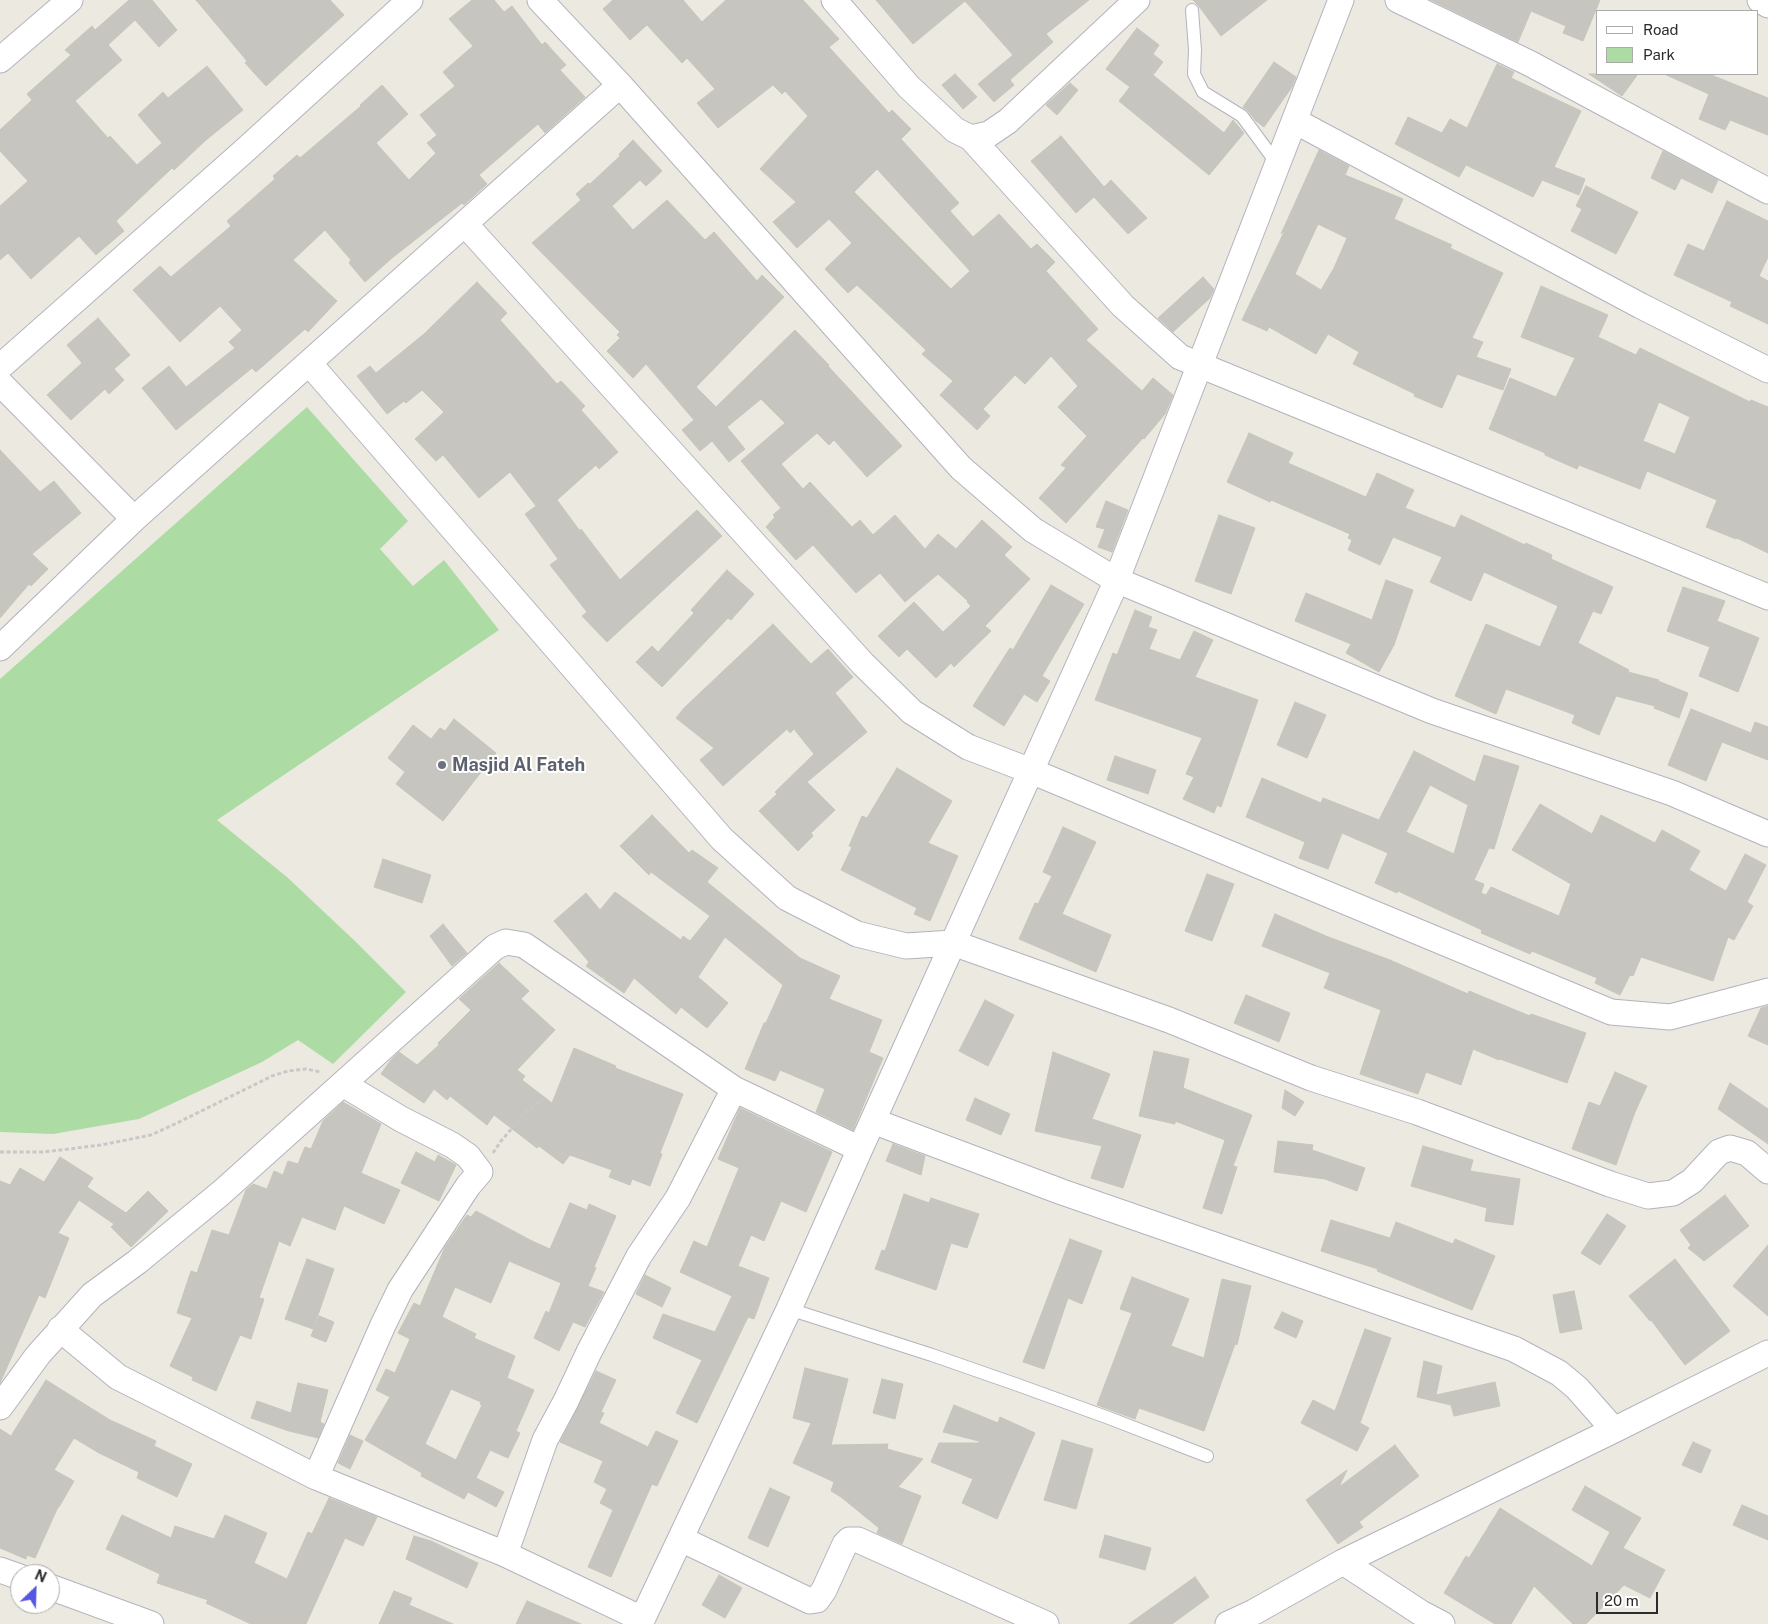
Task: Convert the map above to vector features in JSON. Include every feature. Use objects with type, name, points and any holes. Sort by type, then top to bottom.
[{"type":"street","points":[[0,60],[70,0]]},
{"type":"street","points":[[0,367],[243,152],[410,0]]},
{"type":"street","points":[[540,0],[620,85],[961,468],[1033,530],[1116,580],[1432,711],[1672,793],[1768,834]]},
{"type":"street","points":[[834,0],[909,87],[955,130],[971,138],[1123,306],[1180,356],[1768,597]]},
{"type":"street","points":[[971,138],[989,134],[1008,121],[1137,0]]},
{"type":"street","points":[[60,1329],[118,1377],[316,1477],[505,1554],[641,1621],[789,1309],[1116,580],[1341,0]]},
{"type":"street","points":[[1398,0],[1529,63],[1768,191]]},
{"type":"street","points":[[1760,0],[1768,4]]},
{"type":"street","points":[[0,648],[134,519],[620,85]]},
{"type":"street","points":[[1295,120],[1642,306],[1768,370]]},
{"type":"street","points":[[465,224],[864,664],[912,712],[968,747],[1611,1012],[1670,1017],[1768,991]]},
{"type":"street","points":[[309,363],[722,839],[788,898],[857,934],[906,946],[953,943],[1169,1020],[1311,1078],[1417,1112],[1648,1196],[1673,1193],[1692,1180],[1719,1152],[1730,1148],[1747,1154],[1768,1170]]},
{"type":"street","points":[[0,383],[134,519]]},
{"type":"street","points":[[0,1407],[38,1355],[92,1295],[221,1193],[495,948],[506,942],[524,946],[734,1089],[860,1149]]},
{"type":"street","points":[[316,1477],[400,1290],[468,1186],[480,1172],[468,1156],[452,1145],[401,1119],[343,1084]]},
{"type":"street","points":[[505,1554],[545,1440],[639,1256],[678,1198],[734,1089]]},
{"type":"street","points":[[873,1121],[1062,1192],[1514,1349],[1559,1373],[1577,1388],[1614,1430]]},
{"type":"street","points":[[1228,1624],[1254,1612],[1343,1562],[1768,1353]]},
{"type":"street","points":[[681,1540],[810,1601],[817,1600],[824,1590],[844,1544],[849,1540],[858,1540],[1046,1624]]},
{"type":"street","points":[[1343,1562],[1442,1624]]},
{"type":"street","points":[[60,1591],[151,1624]]},
{"type":"lane","points":[[1192,10],[1195,50],[1194,74],[1203,92],[1242,116],[1278,164]]},
{"type":"lane","points":[[789,1309],[1010,1382],[1207,1456]]},
{"type":"path","points":[[0,1152],[44,1152],[101,1145],[151,1135],[272,1076],[288,1071],[306,1069],[329,1074],[343,1084]]},
{"type":"path","points":[[480,1172],[501,1141],[526,1112],[542,1099]]},
{"type":"green space","points":[[307,407],[408,521],[380,549],[413,586],[444,560],[499,630],[217,820],[288,878],[406,992],[333,1064],[298,1040],[262,1062],[139,1119],[53,1134],[0,1132],[0,679]]},
{"type":"building","points":[[129,0],[152,0],[177,30],[159,47],[135,20],[108,45],[122,60],[75,101],[108,138],[110,136],[137,165],[162,143],[138,115],[163,92],[168,98],[207,66],[243,110],[206,140],[174,170],[172,168],[116,221],[124,231],[96,255],[79,236],[31,279],[8,253],[0,260],[0,206],[28,181],[0,151],[0,130],[32,100],[27,94],[71,55],[65,50],[92,26],[95,30]]},
{"type":"building","points":[[196,0],[330,0],[344,15],[266,86],[245,63],[247,61]]},
{"type":"building","points":[[472,0],[494,0],[504,12],[512,6],[542,45],[545,42],[566,65],[560,70],[585,97],[545,133],[538,124],[479,175],[487,184],[464,205],[462,203],[392,258],[365,282],[349,263],[351,260],[325,230],[293,260],[337,301],[308,332],[305,329],[256,372],[252,368],[176,430],[142,388],[169,366],[186,387],[235,348],[229,342],[242,330],[220,306],[180,342],[133,290],[160,266],[171,277],[231,226],[227,221],[275,179],[273,176],[297,155],[300,158],[361,106],[382,85],[408,114],[376,143],[409,180],[436,153],[427,143],[437,135],[420,115],[455,86],[443,72],[473,46],[449,19]]},
{"type":"building","points":[[613,0],[683,0],[702,22],[726,0],[803,0],[839,39],[829,47],[889,113],[892,110],[911,129],[901,139],[959,203],[950,211],[973,237],[999,214],[1031,249],[1037,244],[1055,262],[1046,271],[1098,329],[1086,340],[1142,391],[1153,378],[1173,395],[1165,414],[1066,523],[1039,498],[1066,468],[1061,465],[1087,436],[1058,407],[1078,386],[1051,356],[1025,384],[1015,375],[983,409],[990,416],[977,430],[940,395],[953,381],[922,354],[926,350],[857,285],[848,293],[825,269],[852,243],[829,219],[797,248],[773,222],[796,202],[760,169],[808,116],[785,91],[782,94],[773,85],[718,128],[697,103],[715,89],[687,58],[682,63],[647,25],[630,40],[603,9]],"holes":[[[877,169],[970,271],[951,289],[854,192]]]},
{"type":"building","points":[[876,0],[1089,0],[1046,34],[1053,42],[1010,80],[1014,85],[994,102],[978,84],[1013,55],[965,1],[913,44]]},
{"type":"building","points":[[1193,0],[1267,0],[1221,36]]},
{"type":"building","points":[[1431,0],[1600,0],[1583,41],[1563,33],[1566,26],[1531,11],[1518,42]]},
{"type":"building","points":[[1137,28],[1159,45],[1153,54],[1163,62],[1153,75],[1224,133],[1233,120],[1244,133],[1209,175],[1119,101],[1130,87],[1106,69]]},
{"type":"building","points":[[1274,62],[1296,77],[1292,87],[1264,127],[1243,107]]},
{"type":"building","points":[[1497,64],[1514,72],[1511,78],[1581,111],[1554,167],[1585,179],[1579,195],[1542,180],[1533,197],[1466,165],[1459,177],[1395,144],[1408,117],[1442,133],[1450,119],[1467,128]]},
{"type":"building","points":[[955,74],[977,97],[963,109],[942,85]]},
{"type":"building","points":[[1589,74],[1637,75],[1622,96]]},
{"type":"building","points":[[1666,75],[1711,75],[1768,98],[1768,135],[1730,120],[1725,130],[1699,119],[1709,94]]},
{"type":"building","points":[[1070,83],[1078,90],[1057,115],[1046,105]]},
{"type":"building","points":[[1061,136],[1104,187],[1111,180],[1147,218],[1128,234],[1094,197],[1076,213],[1031,161]]},
{"type":"building","points":[[633,140],[662,171],[646,186],[640,180],[612,206],[633,230],[667,200],[705,240],[714,232],[757,281],[762,275],[784,297],[696,387],[716,407],[795,330],[902,446],[867,477],[834,440],[829,445],[817,433],[781,464],[803,489],[810,482],[852,527],[860,520],[873,535],[895,515],[925,549],[938,534],[956,549],[982,520],[1012,547],[1004,555],[1030,579],[985,626],[991,631],[954,667],[951,663],[936,678],[907,649],[899,657],[878,636],[914,602],[943,632],[971,606],[968,601],[938,574],[905,602],[880,573],[856,593],[813,545],[796,560],[766,527],[775,517],[773,515],[781,508],[741,461],[785,423],[761,399],[727,427],[745,449],[729,462],[712,441],[700,451],[682,430],[694,420],[646,364],[633,378],[607,351],[620,338],[617,335],[620,332],[532,243],[581,200],[576,194],[588,183],[590,184],[620,156],[619,154]]},
{"type":"building","points":[[1319,150],[1349,166],[1345,175],[1403,199],[1394,219],[1452,245],[1450,248],[1503,273],[1472,338],[1483,342],[1476,357],[1511,369],[1503,390],[1457,374],[1442,408],[1414,396],[1415,394],[1353,364],[1359,352],[1328,334],[1316,354],[1269,327],[1267,331],[1242,320],[1285,230],[1281,234]],"holes":[[[1318,224],[1347,238],[1334,268],[1321,290],[1295,274]]]},
{"type":"building","points":[[1663,151],[1718,180],[1712,193],[1681,178],[1675,190],[1651,178]]},
{"type":"building","points":[[1586,186],[1638,212],[1616,254],[1571,231],[1582,209],[1576,206]]},
{"type":"building","points":[[1727,201],[1768,221],[1768,257],[1759,276],[1768,281],[1768,324],[1730,306],[1732,302],[1674,275],[1688,244],[1704,251]]},
{"type":"building","points":[[1203,277],[1214,289],[1210,298],[1173,332],[1158,318]]},
{"type":"building","points":[[477,282],[507,313],[500,320],[557,384],[561,381],[585,406],[581,410],[618,452],[599,469],[596,465],[557,500],[620,580],[697,510],[722,536],[607,642],[582,616],[587,612],[550,565],[558,559],[525,514],[536,506],[510,472],[479,498],[443,455],[436,461],[415,439],[444,412],[422,390],[406,403],[404,401],[387,414],[357,376],[370,366],[376,373],[424,334]]},
{"type":"building","points":[[1541,286],[1608,315],[1598,337],[1636,355],[1640,348],[1750,402],[1751,400],[1768,407],[1768,553],[1737,538],[1706,527],[1717,500],[1647,471],[1640,489],[1579,465],[1577,469],[1489,429],[1510,378],[1556,397],[1575,358],[1521,337]],"holes":[[[1659,402],[1690,417],[1675,454],[1643,441]]]},
{"type":"building","points":[[98,318],[130,355],[114,369],[124,380],[109,394],[105,389],[71,420],[47,395],[82,363],[67,345]]},
{"type":"building","points":[[1249,433],[1293,453],[1288,463],[1366,497],[1377,473],[1414,490],[1405,508],[1455,528],[1461,515],[1525,545],[1526,543],[1552,555],[1551,559],[1613,587],[1601,614],[1593,611],[1578,643],[1629,670],[1628,672],[1659,680],[1688,693],[1679,718],[1654,708],[1655,706],[1616,696],[1599,735],[1572,723],[1575,715],[1506,689],[1496,714],[1455,696],[1486,624],[1540,647],[1558,606],[1484,572],[1471,601],[1430,582],[1442,557],[1393,537],[1380,565],[1348,550],[1352,540],[1348,538],[1350,534],[1271,500],[1270,502],[1227,482]]},
{"type":"building","points":[[0,450],[40,492],[54,481],[81,513],[32,554],[48,569],[31,586],[29,584],[0,618]]},
{"type":"building","points":[[1106,501],[1128,510],[1112,552],[1098,547],[1105,529],[1096,527]]},
{"type":"building","points":[[1219,515],[1255,528],[1231,594],[1195,581]]},
{"type":"building","points":[[727,570],[754,594],[731,620],[728,618],[662,687],[636,662],[652,646],[658,652],[694,613],[691,610]]},
{"type":"building","points":[[1386,580],[1413,590],[1394,645],[1379,672],[1346,653],[1351,644],[1295,621],[1306,593],[1372,620]]},
{"type":"building","points":[[1051,585],[1084,604],[1042,676],[1050,681],[1037,702],[1024,694],[1004,726],[973,706],[1010,648],[1013,650]]},
{"type":"building","points":[[1683,587],[1725,601],[1717,621],[1759,638],[1738,692],[1699,676],[1710,647],[1667,631]]},
{"type":"building","points":[[1135,610],[1152,617],[1148,627],[1157,630],[1149,649],[1180,660],[1194,631],[1213,640],[1195,677],[1258,700],[1221,807],[1217,805],[1214,813],[1183,799],[1194,777],[1186,774],[1202,738],[1095,700],[1113,653],[1117,655]]},
{"type":"building","points":[[773,624],[811,664],[828,649],[853,677],[835,693],[867,732],[807,782],[835,810],[811,833],[813,836],[798,851],[759,811],[777,794],[775,792],[814,754],[794,729],[790,733],[787,729],[723,786],[700,760],[714,748],[676,718],[684,708]]},
{"type":"building","points":[[1295,702],[1326,715],[1307,758],[1277,745]]},
{"type":"building","points":[[1691,709],[1751,733],[1755,722],[1768,727],[1768,760],[1722,742],[1706,781],[1668,765]]},
{"type":"building","name":"Masjid Al Fateh","points":[[454,719],[496,753],[443,821],[396,784],[405,772],[388,758],[413,725],[431,739],[440,728],[445,731]]},
{"type":"building","points":[[1414,751],[1475,782],[1484,755],[1519,766],[1494,849],[1489,848],[1474,880],[1484,884],[1481,893],[1486,895],[1491,887],[1559,916],[1571,884],[1512,850],[1540,804],[1592,834],[1601,815],[1655,843],[1662,830],[1700,851],[1689,870],[1726,891],[1745,854],[1766,865],[1747,902],[1753,906],[1734,940],[1728,937],[1713,981],[1641,957],[1633,976],[1630,975],[1620,995],[1595,983],[1597,978],[1532,951],[1530,954],[1481,933],[1482,930],[1398,891],[1397,893],[1375,883],[1388,853],[1342,833],[1328,869],[1299,858],[1305,842],[1246,817],[1262,778],[1321,803],[1323,798],[1379,820]],"holes":[[[1430,785],[1468,805],[1454,854],[1406,832]]]},
{"type":"building","points":[[1115,756],[1156,770],[1148,794],[1107,780]]},
{"type":"building","points":[[897,768],[952,801],[928,843],[958,856],[930,921],[914,914],[917,908],[841,870],[852,847],[849,846],[862,816],[867,818]]},
{"type":"building","points":[[652,815],[689,853],[692,850],[718,868],[707,882],[800,958],[840,976],[829,999],[882,1020],[869,1052],[883,1058],[853,1130],[816,1112],[825,1089],[780,1070],[775,1081],[745,1069],[764,1023],[766,1023],[783,985],[725,937],[698,977],[728,1003],[707,1028],[681,1007],[676,1014],[634,978],[624,993],[604,979],[605,975],[603,978],[586,966],[589,962],[554,921],[586,893],[600,910],[615,892],[681,940],[683,936],[690,941],[710,916],[651,872],[649,875],[620,846]]},
{"type":"building","points":[[1063,827],[1096,842],[1062,914],[1111,935],[1096,972],[1019,939],[1035,903],[1038,904],[1052,876],[1043,872]]},
{"type":"building","points":[[383,859],[431,875],[422,903],[374,887]]},
{"type":"building","points":[[1207,874],[1234,884],[1212,941],[1185,931]]},
{"type":"building","points":[[1275,914],[1390,960],[1468,994],[1469,991],[1530,1016],[1531,1014],[1586,1033],[1567,1083],[1499,1060],[1473,1049],[1461,1085],[1426,1072],[1418,1094],[1360,1074],[1381,1010],[1324,988],[1330,973],[1262,946]]},
{"type":"building","points":[[443,924],[467,953],[452,966],[430,936]]},
{"type":"building","points":[[499,963],[529,991],[521,999],[555,1030],[517,1070],[525,1076],[522,1080],[552,1103],[574,1048],[616,1066],[615,1068],[683,1094],[660,1153],[662,1154],[650,1186],[632,1179],[630,1185],[609,1177],[612,1170],[570,1155],[563,1164],[539,1146],[537,1148],[494,1115],[487,1125],[450,1096],[447,1100],[434,1089],[424,1103],[381,1074],[399,1052],[417,1065],[439,1045],[438,1043],[471,1010],[459,999]]},
{"type":"building","points":[[1246,995],[1290,1013],[1279,1042],[1234,1023]]},
{"type":"building","points":[[985,1000],[1014,1015],[988,1066],[959,1051]]},
{"type":"building","points":[[1768,1006],[1768,1045],[1748,1036],[1761,1008]]},
{"type":"building","points":[[1154,1051],[1189,1059],[1183,1088],[1252,1115],[1233,1166],[1237,1167],[1222,1214],[1203,1208],[1225,1140],[1175,1121],[1175,1124],[1139,1116]]},
{"type":"building","points":[[1053,1052],[1110,1074],[1092,1119],[1141,1135],[1123,1188],[1091,1178],[1102,1146],[1035,1131]]},
{"type":"building","points":[[1615,1072],[1647,1086],[1635,1112],[1616,1165],[1572,1149],[1589,1102],[1600,1106]]},
{"type":"building","points":[[1730,1083],[1768,1109],[1768,1144],[1718,1109]]},
{"type":"building","points":[[1285,1090],[1304,1102],[1295,1116],[1282,1108]]},
{"type":"building","points":[[975,1098],[1010,1114],[1001,1135],[966,1120]]},
{"type":"building","points":[[343,1102],[381,1124],[361,1173],[400,1190],[384,1224],[344,1206],[335,1230],[302,1217],[290,1246],[279,1241],[259,1298],[264,1299],[251,1339],[240,1335],[216,1391],[192,1380],[193,1377],[170,1366],[192,1318],[177,1313],[191,1271],[197,1273],[212,1230],[229,1235],[246,1190],[253,1184],[267,1189],[274,1171],[283,1175],[288,1161],[298,1164],[305,1147],[311,1149],[323,1121]]},
{"type":"building","points":[[740,1108],[832,1152],[806,1212],[781,1201],[764,1241],[751,1235],[738,1266],[769,1278],[754,1319],[748,1317],[697,1423],[676,1413],[702,1360],[653,1338],[663,1314],[715,1332],[732,1296],[680,1272],[694,1241],[707,1247],[739,1168],[718,1159]]},
{"type":"building","points":[[1278,1141],[1313,1145],[1312,1150],[1365,1168],[1357,1191],[1325,1179],[1274,1172]]},
{"type":"building","points":[[893,1144],[925,1156],[921,1175],[886,1161]]},
{"type":"building","points":[[1423,1146],[1473,1160],[1470,1171],[1520,1179],[1513,1225],[1485,1221],[1487,1208],[1411,1186]]},
{"type":"building","points":[[416,1152],[435,1162],[438,1155],[456,1165],[439,1201],[401,1183]]},
{"type":"building","points":[[60,1157],[93,1178],[87,1187],[126,1213],[148,1191],[168,1211],[131,1247],[111,1227],[114,1224],[79,1200],[58,1233],[69,1238],[45,1298],[39,1295],[0,1383],[0,1181],[10,1185],[20,1168],[44,1182]]},
{"type":"building","points":[[904,1194],[929,1203],[931,1198],[979,1214],[967,1248],[951,1243],[936,1290],[875,1269],[882,1250],[885,1251]]},
{"type":"building","points":[[1725,1195],[1749,1226],[1704,1261],[1688,1248],[1691,1245],[1680,1230]]},
{"type":"building","points":[[570,1203],[587,1210],[589,1204],[616,1216],[588,1286],[604,1292],[585,1327],[573,1322],[559,1351],[534,1338],[546,1311],[549,1313],[561,1283],[509,1261],[491,1303],[455,1287],[442,1317],[476,1334],[474,1338],[515,1356],[507,1378],[534,1390],[516,1431],[520,1433],[508,1458],[490,1450],[476,1478],[504,1492],[496,1507],[468,1492],[464,1499],[421,1476],[422,1473],[365,1440],[390,1397],[376,1390],[386,1369],[395,1373],[410,1339],[398,1333],[414,1303],[420,1306],[445,1247],[467,1215],[471,1217],[476,1211],[550,1249]],"holes":[[[451,1389],[481,1402],[480,1404],[482,1405],[456,1460],[425,1444]]]},
{"type":"building","points":[[1607,1214],[1626,1226],[1600,1265],[1581,1253]]},
{"type":"building","points":[[1331,1220],[1390,1238],[1396,1222],[1453,1244],[1455,1239],[1495,1256],[1472,1310],[1377,1271],[1378,1269],[1321,1251]]},
{"type":"building","points":[[1070,1239],[1102,1251],[1082,1304],[1068,1298],[1044,1369],[1023,1362]]},
{"type":"building","points":[[1768,1245],[1768,1316],[1733,1286]]},
{"type":"building","points":[[307,1259],[334,1269],[313,1329],[285,1319]]},
{"type":"building","points":[[1675,1259],[1730,1331],[1685,1365],[1651,1320],[1629,1296]]},
{"type":"building","points":[[645,1275],[671,1288],[662,1307],[636,1294]]},
{"type":"building","points":[[1132,1277],[1189,1299],[1171,1346],[1204,1358],[1222,1279],[1251,1286],[1237,1345],[1235,1344],[1204,1431],[1139,1408],[1135,1419],[1097,1405],[1132,1313],[1120,1309]]},
{"type":"building","points":[[1574,1291],[1582,1329],[1560,1333],[1553,1295]]},
{"type":"building","points":[[1282,1312],[1303,1321],[1296,1338],[1274,1328]]},
{"type":"building","points":[[319,1316],[334,1322],[326,1342],[311,1336]]},
{"type":"building","points":[[1365,1329],[1391,1338],[1360,1423],[1369,1428],[1357,1451],[1301,1423],[1313,1400],[1335,1411]]},
{"type":"building","points":[[1424,1361],[1442,1366],[1436,1395],[1495,1382],[1500,1406],[1454,1416],[1451,1405],[1417,1397]]},
{"type":"building","points":[[805,1368],[848,1379],[831,1445],[888,1444],[887,1449],[923,1459],[898,1487],[921,1496],[902,1544],[877,1533],[879,1528],[831,1491],[834,1482],[793,1463],[811,1423],[793,1418]]},
{"type":"building","points":[[596,1371],[616,1380],[601,1412],[604,1413],[599,1423],[648,1447],[656,1431],[678,1441],[657,1486],[652,1484],[611,1577],[588,1567],[613,1510],[600,1503],[607,1489],[594,1482],[603,1461],[560,1442]]},
{"type":"building","points":[[882,1379],[903,1384],[895,1419],[873,1413]]},
{"type":"building","points":[[46,1380],[110,1420],[156,1441],[154,1446],[192,1464],[177,1497],[137,1478],[139,1472],[99,1453],[74,1438],[54,1470],[74,1481],[58,1507],[35,1558],[27,1555],[26,1559],[0,1548],[0,1429],[11,1436]]},
{"type":"building","points":[[298,1383],[328,1390],[320,1422],[324,1424],[318,1438],[289,1431],[251,1418],[257,1401],[291,1413]]},
{"type":"building","points":[[954,1405],[998,1423],[1000,1417],[1035,1433],[997,1519],[962,1503],[973,1479],[931,1462],[939,1443],[979,1443],[979,1441],[943,1432]]},
{"type":"building","points":[[350,1435],[363,1441],[350,1469],[338,1463]]},
{"type":"building","points":[[1062,1440],[1093,1449],[1076,1509],[1044,1500]]},
{"type":"building","points":[[1693,1442],[1711,1450],[1701,1473],[1682,1465]]},
{"type":"building","points":[[1395,1445],[1419,1476],[1359,1522],[1363,1527],[1338,1544],[1306,1500],[1347,1470],[1339,1487]]},
{"type":"building","points":[[1585,1486],[1641,1518],[1623,1548],[1665,1570],[1650,1598],[1624,1585],[1586,1624],[1573,1624],[1534,1586],[1511,1624],[1495,1624],[1444,1593],[1466,1556],[1469,1558],[1500,1508],[1592,1566],[1610,1532],[1572,1510]]},
{"type":"building","points":[[770,1488],[790,1497],[768,1547],[748,1538]]},
{"type":"building","points":[[329,1498],[377,1517],[363,1546],[345,1538],[306,1624],[251,1624],[206,1603],[208,1600],[157,1583],[160,1574],[106,1549],[122,1515],[171,1538],[175,1526],[214,1539],[225,1515],[267,1533],[254,1563],[287,1579],[308,1532],[312,1534]]},
{"type":"building","points":[[1742,1505],[1768,1516],[1768,1540],[1733,1525]]},
{"type":"building","points":[[1105,1535],[1151,1548],[1145,1570],[1099,1557]]},
{"type":"building","points":[[414,1536],[431,1541],[478,1563],[467,1588],[406,1559]]},
{"type":"building","points":[[719,1575],[742,1588],[725,1618],[702,1605]]},
{"type":"building","points":[[1195,1577],[1209,1597],[1172,1624],[1129,1624]]},
{"type":"building","points":[[394,1591],[412,1598],[409,1605],[453,1624],[379,1624]]},
{"type":"building","points":[[527,1601],[581,1624],[516,1624]]},
{"type":"place","name":"Masjid Al Fateh","points":[[442,765]]}]
